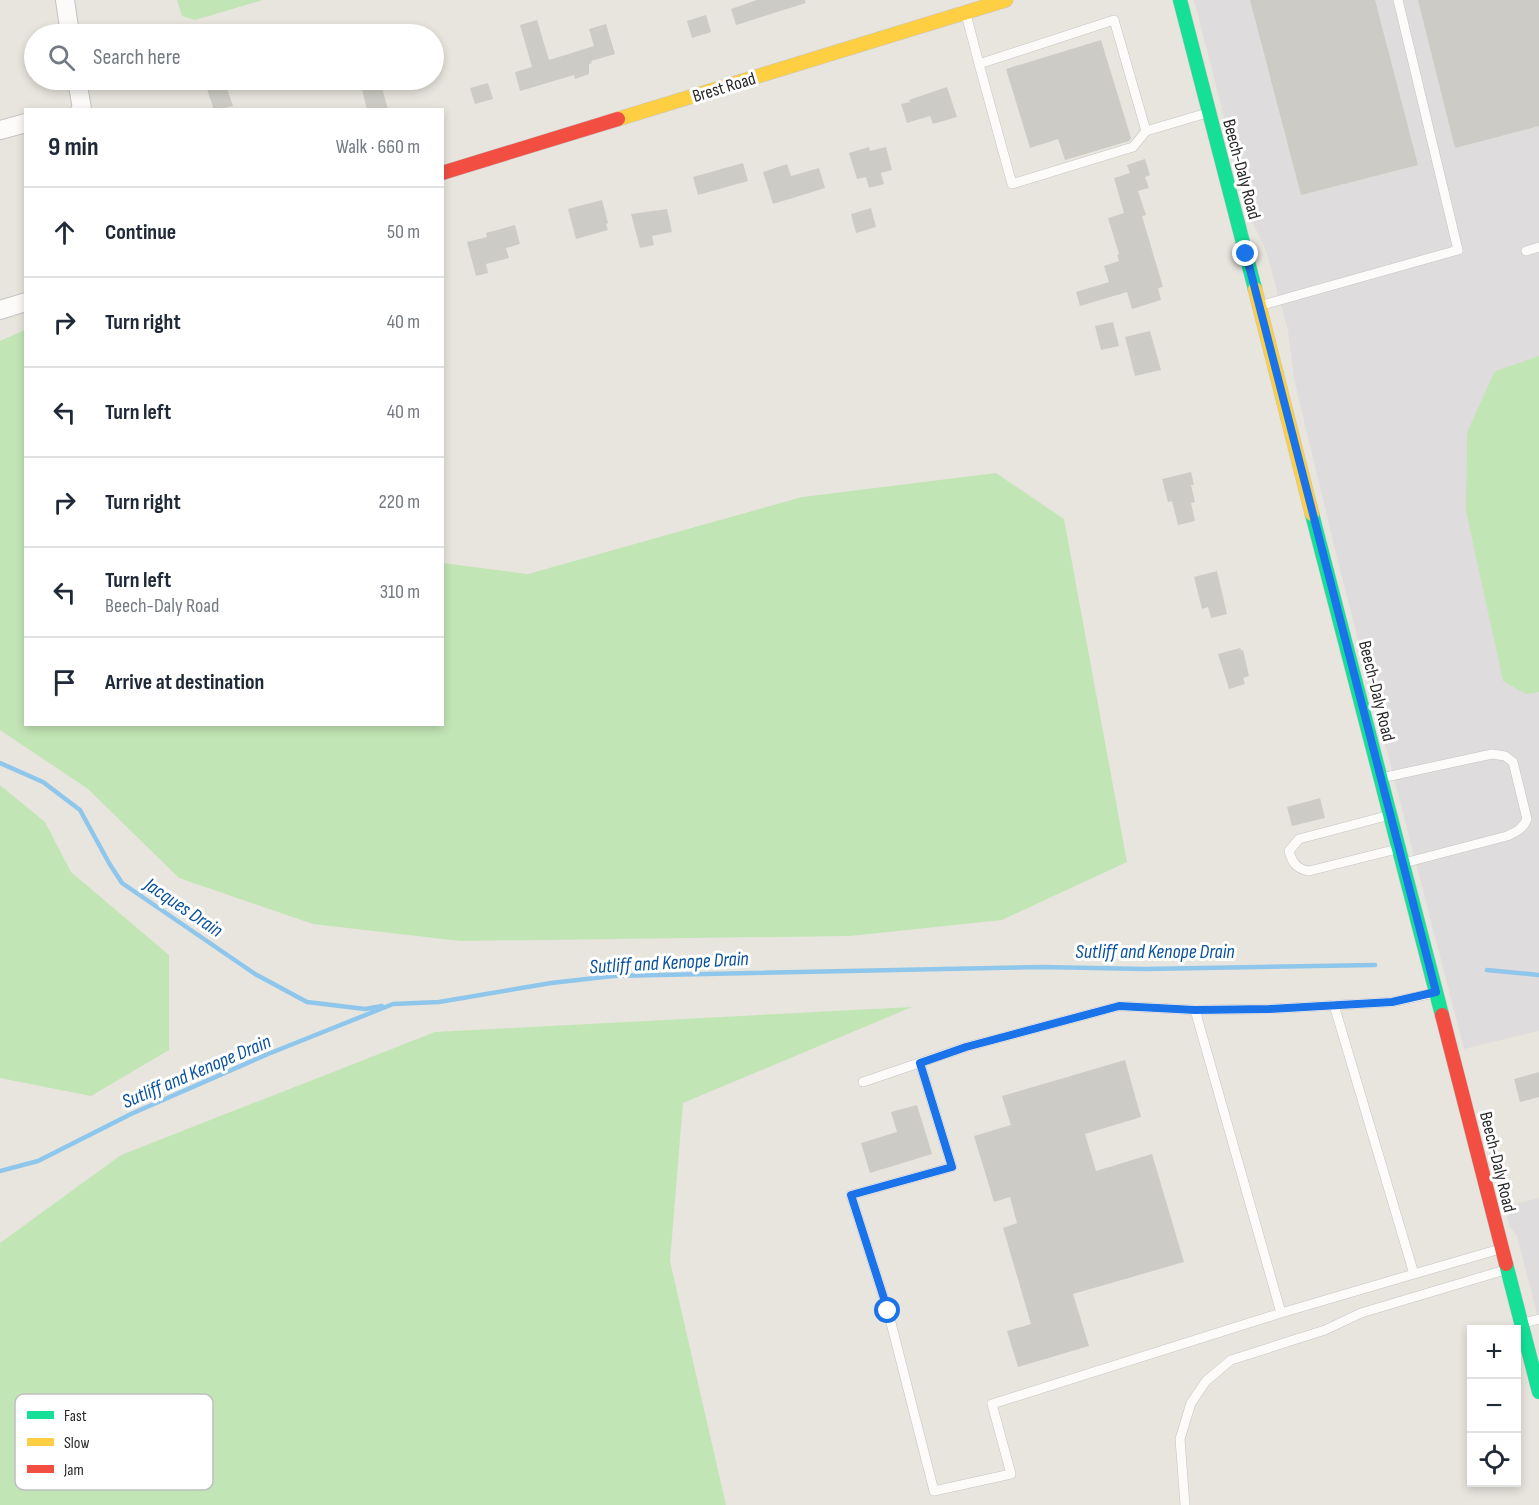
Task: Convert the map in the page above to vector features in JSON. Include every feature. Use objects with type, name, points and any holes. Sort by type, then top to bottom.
[{"type":"street","points":[[65,0],[69,24]]},
{"type":"street","name":"Brest Road","points":[[444,172],[1006,0]]},
{"type":"street","name":"Beech-Daly Road","points":[[1180,0],[1539,1392]]},
{"type":"street","points":[[79,90],[82,108]]},
{"type":"street","points":[[0,129],[24,123]]},
{"type":"street","points":[[0,310],[24,303]]},
{"type":"lane","points":[[1259,306],[1458,250],[1398,0]]},
{"type":"lane","points":[[966,12],[1012,184],[1133,147],[1146,131],[1209,112]]},
{"type":"lane","points":[[979,64],[1114,20],[1146,131]]},
{"type":"lane","points":[[1527,251],[1539,247]]},
{"type":"lane","points":[[1381,778],[1481,755],[1505,756],[1513,762],[1525,808],[1527,819],[1525,825],[1517,832],[1403,864]]},
{"type":"lane","points":[[1390,815],[1299,839],[1289,851],[1292,862],[1300,870],[1309,871],[1399,849]]},
{"type":"lane","points":[[863,1082],[966,1047],[1119,1006],[1195,1010],[1334,1005],[1392,1002],[1436,992]]},
{"type":"lane","points":[[1334,1005],[1414,1274]]},
{"type":"lane","points":[[1195,1010],[1281,1313]]},
{"type":"lane","points":[[920,1063],[952,1167],[851,1195],[888,1311],[934,1491],[1011,1474],[992,1404],[1281,1313],[1502,1249]]},
{"type":"lane","points":[[1185,1505],[1180,1439],[1191,1403],[1206,1381],[1232,1360],[1325,1330],[1360,1313],[1507,1269]]},
{"type":"lane","points":[[1521,1324],[1539,1319]]},
{"type":"shaded area","points":[[1194,0],[1539,0],[1539,1031],[1464,1049],[1337,558],[1294,379],[1288,331],[1266,251],[1249,214]]},
{"type":"shaded area","points":[[1539,1198],[1539,1321],[1517,1236],[1510,1227],[1504,1207]]},
{"type":"green space","points":[[177,0],[263,0],[195,20],[182,16]]},
{"type":"green space","points":[[24,330],[24,726],[444,726],[444,563],[528,574],[802,497],[996,473],[1064,519],[1127,862],[1002,920],[850,936],[460,941],[313,924],[179,878],[88,789],[0,730],[0,341]]},
{"type":"green space","points":[[1539,356],[1539,692],[1526,694],[1503,681],[1466,511],[1467,432],[1495,371]]},
{"type":"green space","points":[[0,785],[45,822],[71,872],[169,955],[169,1050],[91,1096],[0,1078]]},
{"type":"green space","points":[[912,1007],[683,1103],[670,1261],[726,1505],[0,1505],[0,1243],[121,1155],[435,1032]]},
{"type":"building","points":[[757,0],[805,0],[806,3],[736,25],[731,9]]},
{"type":"building","points":[[1250,0],[1375,0],[1418,165],[1301,195]]},
{"type":"building","points":[[1418,0],[1539,0],[1539,126],[1455,148]]},
{"type":"building","points":[[706,15],[711,32],[692,38],[687,21]]},
{"type":"building","points":[[537,20],[549,60],[594,46],[589,29],[606,24],[615,54],[591,61],[589,74],[575,79],[574,75],[520,91],[515,72],[532,67],[520,25]]},
{"type":"building","points":[[1101,40],[1131,138],[1129,141],[1065,160],[1058,139],[1030,148],[1006,69]]},
{"type":"building","points":[[488,83],[493,99],[475,104],[470,88]]},
{"type":"building","points":[[947,87],[957,117],[933,124],[930,116],[907,123],[901,104]]},
{"type":"building","points":[[207,90],[227,90],[233,106],[213,108]]},
{"type":"building","points":[[362,90],[383,90],[387,108],[367,108]]},
{"type":"building","points":[[869,147],[870,151],[886,147],[892,170],[881,173],[884,184],[869,188],[866,177],[857,179],[849,153]]},
{"type":"building","points":[[1145,159],[1150,175],[1145,177],[1149,188],[1138,191],[1146,215],[1142,216],[1163,287],[1158,288],[1161,300],[1132,309],[1127,292],[1080,306],[1076,292],[1109,282],[1104,266],[1119,261],[1108,218],[1124,213],[1114,178],[1130,173],[1127,165]]},
{"type":"building","points":[[743,163],[748,181],[698,195],[693,177]]},
{"type":"building","points":[[787,164],[791,176],[819,168],[825,188],[773,204],[763,172]]},
{"type":"building","points":[[602,200],[608,230],[576,239],[568,209]]},
{"type":"building","points":[[871,208],[876,227],[856,233],[851,214]]},
{"type":"building","points":[[667,209],[672,232],[652,236],[654,245],[640,248],[631,214]]},
{"type":"building","points":[[515,225],[520,244],[506,248],[509,258],[486,264],[488,273],[476,276],[467,242],[487,237],[486,233]]},
{"type":"building","points":[[1113,322],[1119,346],[1101,350],[1095,326]]},
{"type":"building","points":[[1150,331],[1161,370],[1135,376],[1125,337]]},
{"type":"building","points":[[1191,472],[1195,502],[1191,503],[1195,521],[1178,525],[1172,501],[1168,502],[1162,479]]},
{"type":"building","points":[[1217,571],[1227,614],[1211,618],[1208,607],[1202,609],[1194,577]]},
{"type":"building","points":[[1240,648],[1243,650],[1249,676],[1243,678],[1245,684],[1229,689],[1218,654]]},
{"type":"building","points":[[1320,798],[1325,818],[1292,826],[1287,807]]},
{"type":"building","points":[[1125,1060],[1141,1117],[1085,1134],[1096,1171],[1152,1154],[1184,1262],[1073,1294],[1089,1346],[1018,1367],[1007,1331],[1031,1324],[1003,1228],[1017,1223],[1010,1197],[994,1202],[974,1136],[1011,1125],[1002,1096]]},
{"type":"building","points":[[1539,1072],[1539,1097],[1520,1102],[1514,1079]]},
{"type":"building","points":[[917,1105],[932,1154],[870,1173],[861,1143],[897,1132],[891,1112]]},
{"type":"waterway","name":"Jacques Drain","points":[[0,763],[43,782],[80,810],[122,883],[255,974],[307,1002],[365,1009],[382,1006]]},
{"type":"waterway","name":"Sutliff and Kenope Drain","points":[[0,1171],[38,1161],[131,1114],[268,1054],[393,1004],[439,1002],[551,983],[613,976],[1042,967],[1146,969],[1375,965]]},
{"type":"waterway","name":"Sutliff and Kenope Drain","points":[[1487,970],[1539,975]]},
{"type":"traffic: fast","points":[[1180,0],[1255,289]]},
{"type":"traffic: fast","points":[[1312,514],[1442,1015]]},
{"type":"traffic: fast","points":[[1506,1264],[1539,1392]]},
{"type":"traffic: slow","points":[[618,119],[1006,0]]},
{"type":"traffic: slow","points":[[1255,289],[1312,514]]},
{"type":"traffic: jam","points":[[444,172],[618,119]]},
{"type":"traffic: jam","points":[[1442,1015],[1506,1264]]},
{"type":"route","points":[[888,1311],[851,1195],[952,1167],[920,1063],[966,1047],[1119,1006],[1195,1010],[1269,1009],[1392,1002],[1436,992],[1246,254]]}]
